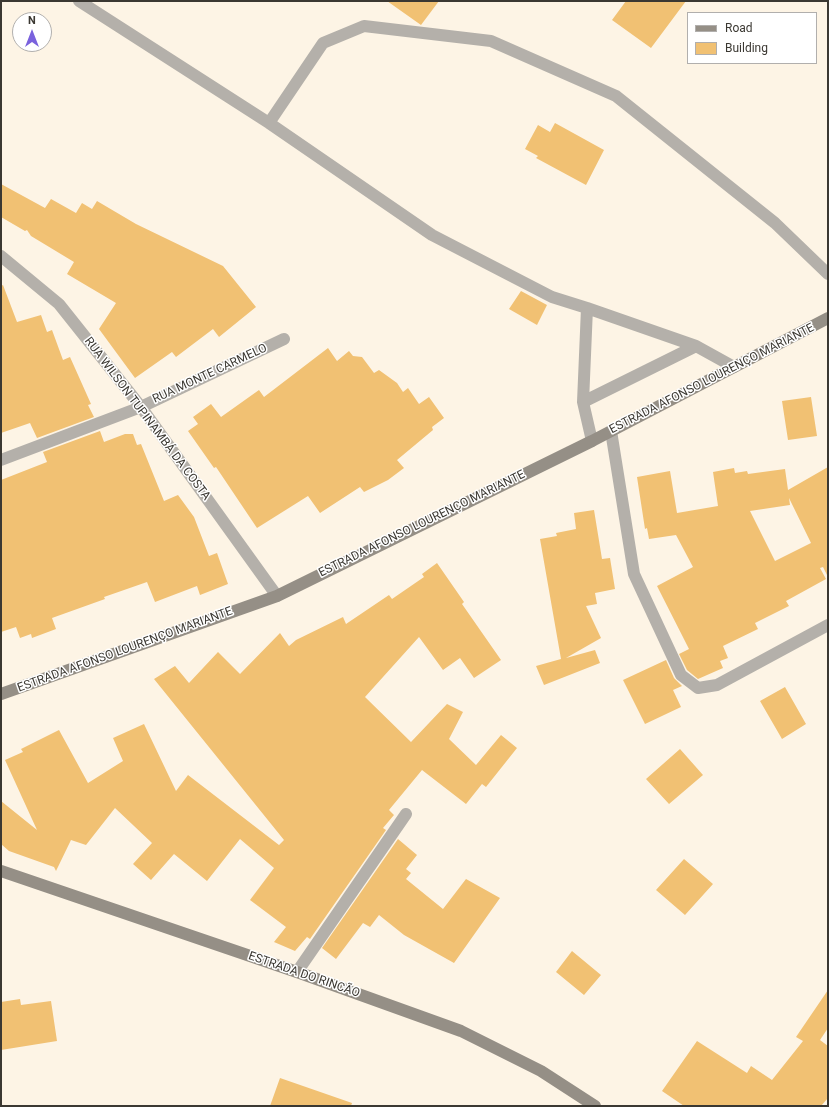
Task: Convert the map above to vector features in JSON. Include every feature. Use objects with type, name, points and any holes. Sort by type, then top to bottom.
[{"type":"main road","name":"ESTRADA AFONSO LOURENÇO MARIANTE","points":[[1,694],[277,596],[592,441],[828,318]]},
{"type":"main road","name":"ESTRADA DO RINCÃO","points":[[1,871],[297,972],[461,1031],[541,1071],[596,1106]]},
{"type":"street","points":[[79,1],[270,123],[432,235],[552,297],[696,346],[734,366]]},
{"type":"street","points":[[270,123],[323,43],[364,26],[491,41],[616,96],[775,223],[828,274]]},
{"type":"street","name":"RUA WILSON TUPINAMBÁ DA COSTA","points":[[3,260],[59,304],[141,407],[277,596]]},
{"type":"street","points":[[587,308],[582,402],[592,441]]},
{"type":"street","name":"RUA MONTE CARMELO","points":[[1,460],[141,407],[284,339]]},
{"type":"street","points":[[582,402],[696,346]]},
{"type":"street","points":[[611,431],[634,574],[682,675],[698,688],[717,685],[828,625]]},
{"type":"street","points":[[297,972],[406,814]]},
{"type":"building","points":[[387,1],[439,1],[421,25]]},
{"type":"building","points":[[626,1],[686,1],[651,48],[612,20]]},
{"type":"building","points":[[555,123],[604,150],[586,185],[536,158],[538,156],[525,149],[538,125],[550,132]]},
{"type":"building","points":[[1,184],[45,208],[51,199],[76,213],[82,203],[92,209],[97,201],[136,224],[223,266],[256,307],[219,337],[213,329],[176,357],[172,352],[135,378],[99,329],[116,303],[67,274],[74,262],[31,236],[27,230],[25,231],[1,217]]},
{"type":"building","points":[[3,285],[17,322],[41,315],[47,332],[52,330],[63,360],[70,357],[91,404],[88,405],[94,417],[37,438],[30,423],[1,433],[1,286]]},
{"type":"building","points":[[521,291],[547,305],[537,325],[509,309]]},
{"type":"building","points":[[328,348],[337,361],[349,351],[353,356],[362,357],[374,373],[379,370],[397,383],[403,392],[408,388],[419,404],[429,397],[444,418],[432,427],[433,430],[397,460],[404,468],[388,480],[364,492],[360,487],[320,513],[308,496],[257,528],[216,467],[214,468],[188,431],[198,424],[193,417],[211,404],[221,417],[259,390],[264,397]]},
{"type":"building","points":[[811,397],[817,436],[788,440],[782,401]]},
{"type":"building","points":[[100,431],[104,442],[125,434],[133,434],[137,445],[141,444],[164,501],[178,495],[194,517],[209,556],[217,553],[228,584],[200,595],[197,586],[155,602],[147,582],[104,597],[105,599],[52,618],[56,629],[32,638],[31,634],[20,638],[16,627],[1,632],[1,480],[47,462],[43,452]]},
{"type":"building","points":[[828,467],[828,577],[823,567],[820,568],[826,579],[786,601],[789,606],[755,623],[758,629],[723,646],[728,658],[720,661],[723,668],[698,679],[687,670],[679,654],[689,649],[657,586],[693,567],[676,535],[649,539],[647,528],[645,529],[637,477],[670,471],[677,513],[718,506],[713,472],[734,468],[735,473],[747,471],[748,474],[785,469],[788,490]],"holes":[[[789,498],[811,543],[775,561],[750,511],[790,505]]]},
{"type":"building","points":[[594,510],[602,559],[610,558],[615,589],[595,593],[597,604],[586,606],[601,638],[566,658],[595,650],[600,663],[544,685],[536,666],[561,659],[540,539],[557,536],[556,533],[576,529],[574,513]]},
{"type":"building","points":[[437,563],[464,602],[462,604],[501,660],[474,678],[460,658],[443,670],[419,637],[365,697],[411,742],[447,704],[463,712],[449,739],[476,765],[501,735],[517,748],[486,787],[482,784],[466,804],[422,770],[389,810],[394,815],[383,828],[386,830],[310,939],[307,937],[295,951],[274,942],[286,927],[250,900],[274,868],[240,839],[207,881],[174,854],[151,880],[133,864],[152,843],[115,808],[86,845],[71,840],[56,871],[54,867],[9,851],[1,844],[1,801],[37,830],[5,760],[23,752],[21,749],[59,730],[88,783],[123,761],[113,738],[144,724],[176,791],[188,775],[279,845],[284,840],[154,679],[175,666],[189,683],[218,652],[240,674],[280,633],[289,646],[296,640],[343,617],[346,624],[389,595],[392,599],[424,577],[422,574]]},
{"type":"building","points":[[666,660],[674,678],[682,686],[673,690],[681,707],[645,724],[623,680]]},
{"type":"building","points":[[785,687],[806,724],[782,739],[760,701]]},
{"type":"building","points":[[680,749],[703,775],[669,804],[646,779]]},
{"type":"building","points":[[398,839],[417,855],[406,869],[411,873],[406,879],[443,909],[466,879],[500,898],[454,963],[404,935],[379,915],[370,927],[363,923],[336,959],[322,948]]},
{"type":"building","points":[[684,859],[713,884],[685,915],[656,890]]},
{"type":"building","points":[[572,951],[601,975],[584,995],[556,972]]},
{"type":"building","points":[[828,990],[828,1028],[820,1040],[828,1046],[828,1098],[821,1106],[684,1106],[662,1091],[697,1041],[747,1073],[751,1066],[772,1080],[803,1041],[796,1037]]},
{"type":"building","points":[[20,999],[21,1005],[51,1001],[57,1041],[1,1050],[1,1002]]},
{"type":"building","points":[[280,1078],[352,1103],[351,1106],[270,1106]]}]
